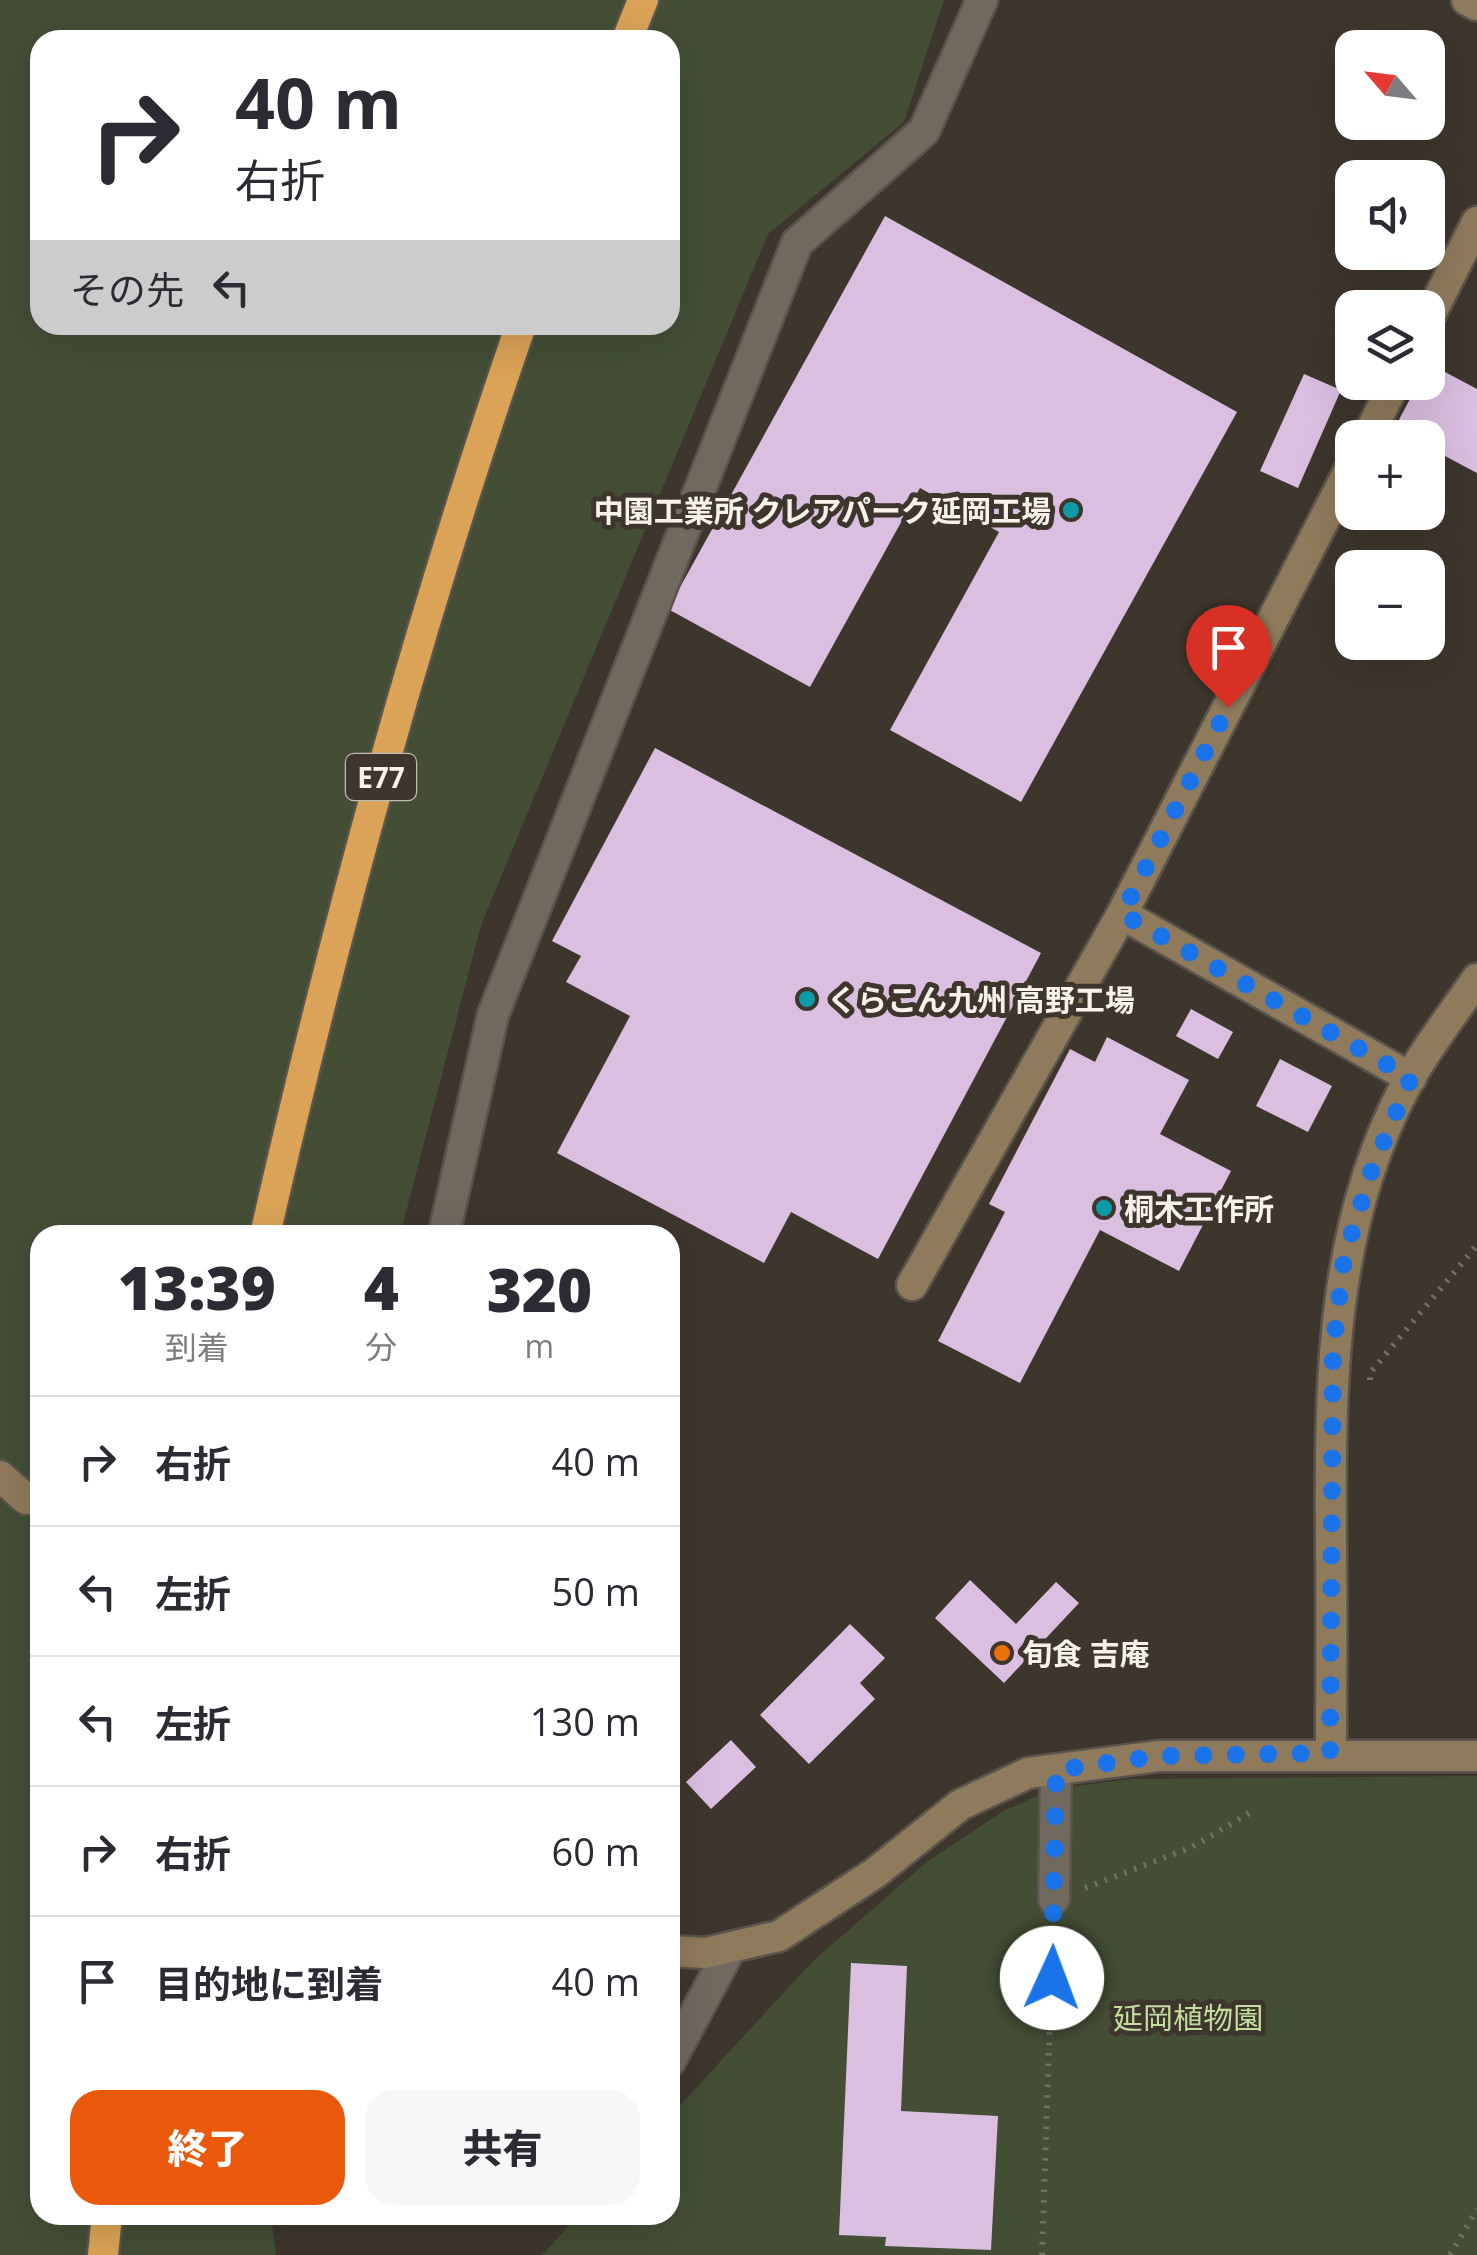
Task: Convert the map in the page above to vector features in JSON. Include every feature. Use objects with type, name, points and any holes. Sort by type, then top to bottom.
[{"type":"highway","points":[[622,30],[632,0]]},
{"type":"highway","points":[[631,30],[643,0]]},
{"type":"highway","name":"E77","points":[[268,1225],[380,782],[441,572],[519,335]]},
{"type":"highway","points":[[103,2255],[106,2225]]},
{"type":"street","points":[[446,1225],[493,1015],[796,242],[924,130],[982,0]]},
{"type":"street","points":[[1468,0],[1477,5]]},
{"type":"street","points":[[1443,290],[1477,222]]},
{"type":"street","points":[[912,1286],[1122,914],[1335,498]]},
{"type":"street","points":[[1122,914],[1411,1078]]},
{"type":"street","points":[[1330,1753],[1333,1349],[1344,1258],[1372,1169],[1411,1078],[1477,979]]},
{"type":"street","points":[[0,1476],[26,1499]]},
{"type":"street","points":[[680,1952],[705,1953],[779,1936],[875,1873],[960,1804],[1028,1773],[1159,1756],[1477,1756]]},
{"type":"street","points":[[1054,1899],[1056,1770]]},
{"type":"street","points":[[680,2042],[731,1947]]},
{"type":"path","points":[[1368,1392],[1370,1372],[1477,1245]]},
{"type":"path","points":[[1042,2255],[1054,1899],[1192,1846],[1252,1812]]},
{"type":"path","points":[[1450,2255],[1477,2209]]},
{"type":"green space","points":[[0,0],[944,0],[904,122],[768,234],[481,925],[403,1225],[30,1225],[30,2225],[272,2225],[276,2255],[0,2255]]},
{"type":"green space","name":"延岡植物園","points":[[1477,1776],[1477,2255],[542,2255],[570,2225],[680,2225],[680,2105],[812,1962],[928,1861],[1002,1812],[1051,1789],[1132,1779]]},
{"type":"building","name":"中園工業所 クレアパーク延岡工場","points":[[885,216],[1237,412],[1021,802],[890,730],[999,532],[920,488],[810,687],[668,609]]},
{"type":"building","points":[[1445,372],[1477,389],[1477,473],[1445,456],[1445,420],[1399,420],[1409,400],[1445,400]]},
{"type":"building","points":[[1304,374],[1335,387],[1337,400],[1298,488],[1260,471]]},
{"type":"building","name":"くらこん九州 高野工場","points":[[655,748],[1041,953],[878,1259],[791,1212],[764,1263],[557,1153],[630,1016],[566,982],[581,956],[552,941]]},
{"type":"building","points":[[1191,1009],[1233,1032],[1218,1059],[1176,1036]]},
{"type":"building","name":"桐木工作所","points":[[1107,1037],[1189,1080],[1160,1134],[1231,1171],[1179,1271],[1100,1230],[1020,1383],[938,1341],[1005,1212],[989,1204],[1070,1049],[1095,1062]]},
{"type":"building","points":[[1280,1059],[1332,1086],[1308,1132],[1256,1106]]},
{"type":"building","name":"旬食 吉庵","points":[[970,1580],[1016,1624],[1056,1582],[1079,1603],[1004,1683],[935,1618]]},
{"type":"building","points":[[850,1624],[885,1658],[860,1683],[875,1699],[809,1764],[760,1715]]},
{"type":"building","points":[[731,1740],[756,1767],[711,1809],[686,1782]]},
{"type":"building","points":[[851,1963],[907,1966],[901,2111],[998,2116],[991,2250],[885,2246],[886,2237],[839,2235]]},
{"type":"place","name":"中園工業所 クレアパーク延岡工場","points":[[1071,510]]},
{"type":"place","name":"くらこん九州 高野工場","points":[[807,999]]},
{"type":"place","name":"桐木工作所","points":[[1104,1208]]},
{"type":"place","name":"旬食 吉庵","points":[[1002,1653]]},
{"type":"route","points":[[1052,1978],[1056,1770],[1159,1756],[1330,1753],[1333,1349],[1344,1258],[1372,1169],[1411,1078],[1122,914],[1228,707]]}]
